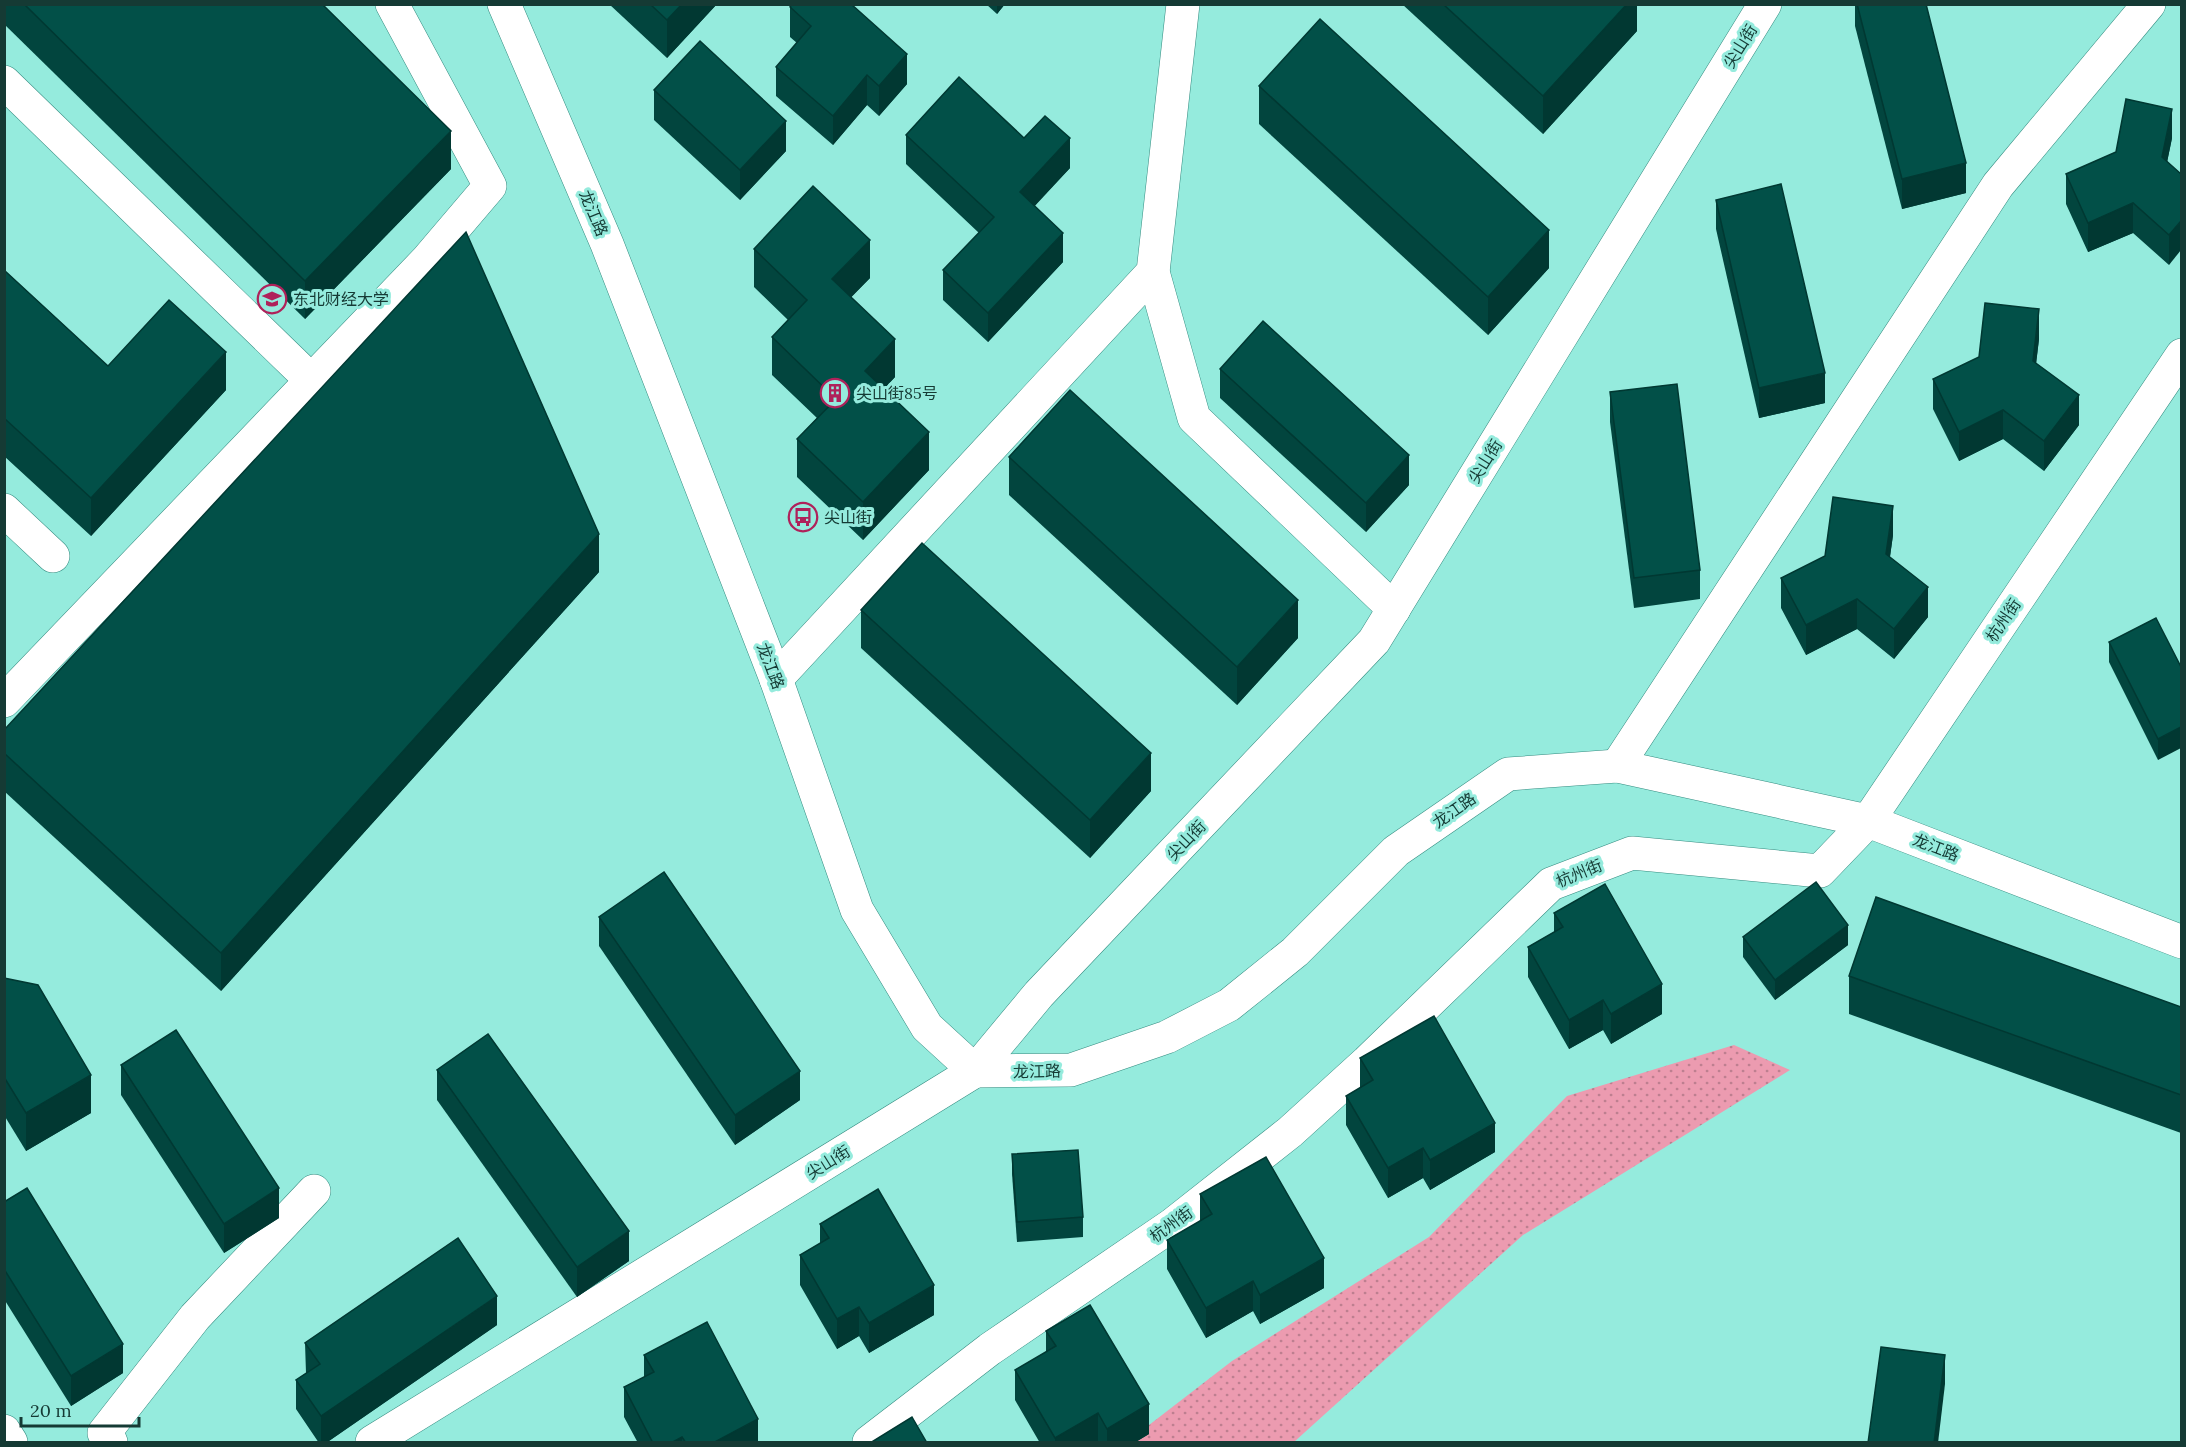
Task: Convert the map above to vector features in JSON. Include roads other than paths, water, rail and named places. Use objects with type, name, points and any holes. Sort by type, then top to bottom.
[{"type":"street","points":[[4,701],[427,260],[490,186],[392,4]]},
{"type":"street","name":"龙江路","points":[[504,4],[608,244],[776,679],[857,910],[927,1027],[975,1071],[1071,1070],[1167,1037],[1228,1005],[1295,952],[1396,851],[1508,774],[1617,766],[1868,820],[2181,942]]},
{"type":"street","points":[[1182,4],[1153,272],[1194,418],[1394,609]]},
{"type":"street","name":"尖山街","points":[[372,1443],[975,1071],[1039,994],[1374,641],[1765,4]]},
{"type":"street","points":[[1617,766],[1998,185],[2150,4]]},
{"type":"street","points":[[4,82],[311,380]]},
{"type":"street","points":[[776,679],[1153,272]]},
{"type":"street","name":"杭州街","points":[[870,1443],[990,1349],[1172,1225],[1290,1132],[1367,1062],[1551,884],[1632,853],[1820,871],[1868,820],[2181,355]]},
{"type":"street","points":[[4,510],[53,556]]},
{"type":"street","points":[[111,1443],[104,1433],[195,1317],[314,1191]]},
{"type":"street","points":[[4,1431],[11,1443]]},
{"type":"place","name":"东北财经大学","points":[[272,299]]},
{"type":"place","name":"尖山街85号","points":[[835,393]]},
{"type":"place","name":"尖山街","points":[[803,517]]}]
